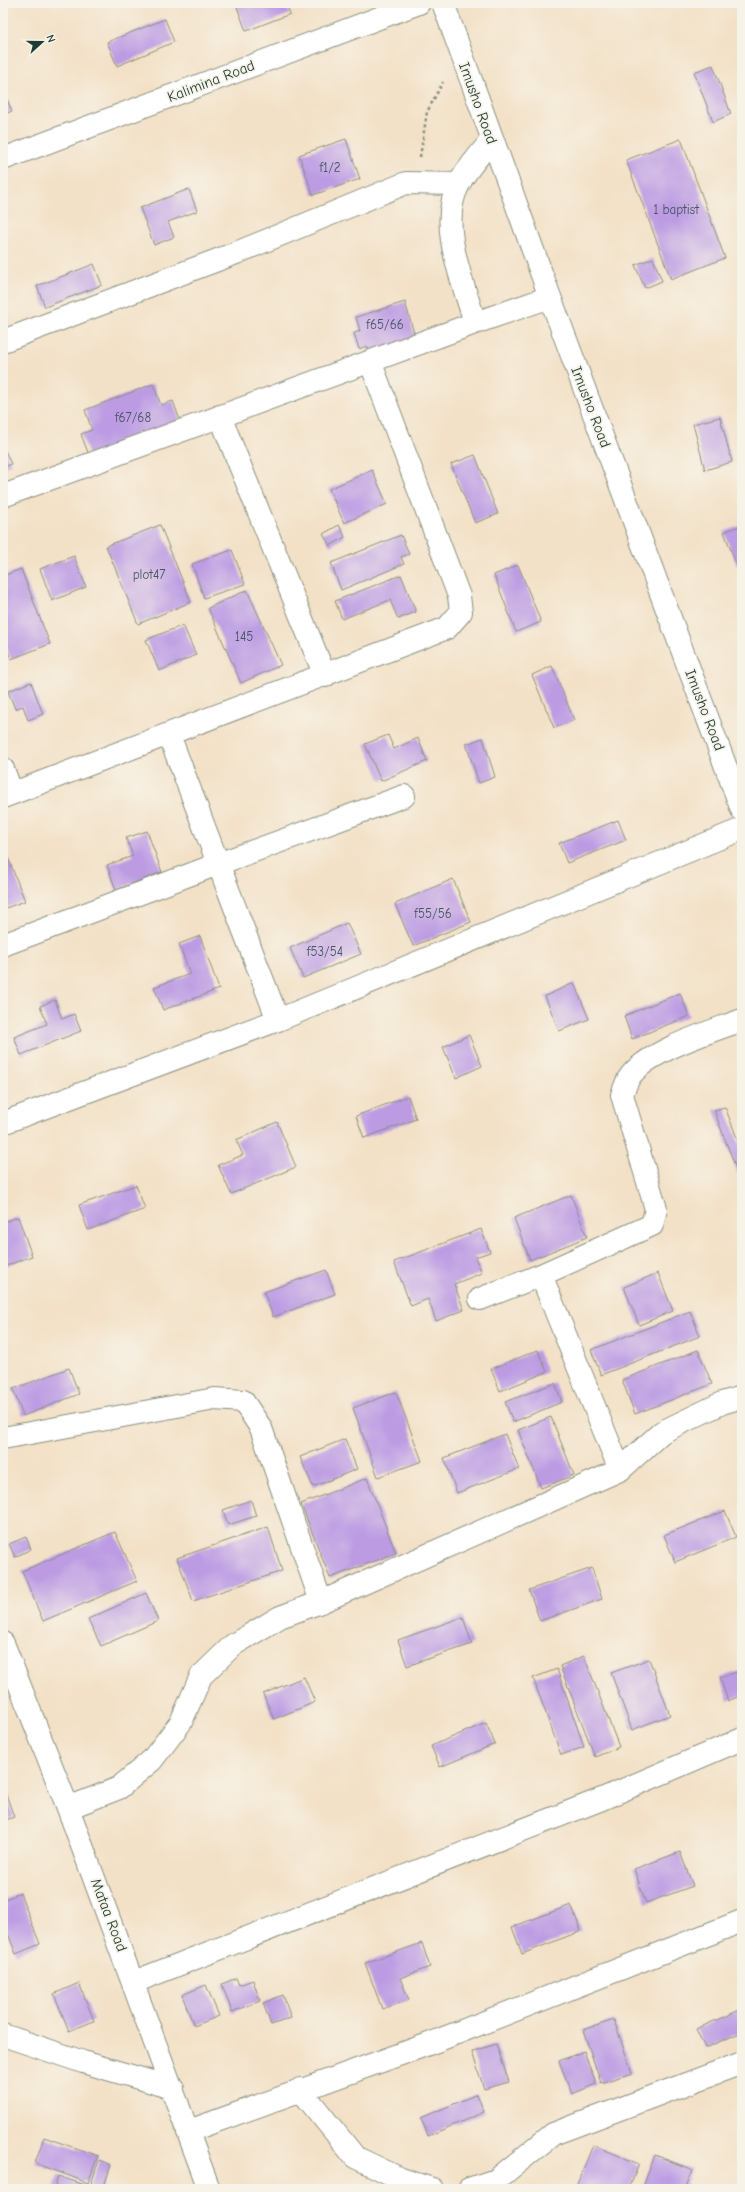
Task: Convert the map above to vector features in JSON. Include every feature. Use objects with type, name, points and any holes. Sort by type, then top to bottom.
[{"type":"street","name":"Kalimina Road","points":[[3,160],[419,3]]},
{"type":"street","name":"Imusho Road","points":[[443,3],[459,52],[742,810]]},
{"type":"street","points":[[475,323],[450,236],[450,206],[459,184],[492,139]]},
{"type":"street","points":[[3,341],[236,253],[406,183],[459,184]]},
{"type":"street","points":[[3,496],[370,361],[550,297]]},
{"type":"street","points":[[3,769],[8,795],[325,676],[447,628],[461,612],[459,596],[370,361]]},
{"type":"street","points":[[220,416],[325,676]]},
{"type":"street","points":[[169,735],[278,1020]]},
{"type":"street","points":[[3,945],[404,796]]},
{"type":"street","points":[[3,1123],[278,1020],[742,829]]},
{"type":"street","points":[[480,1299],[541,1275],[652,1225],[656,1209],[622,1095],[629,1077],[643,1064],[669,1048],[742,1020]]},
{"type":"street","points":[[541,1275],[620,1470]]},
{"type":"street","points":[[68,1808],[118,1788],[152,1760],[181,1722],[201,1676],[233,1645],[280,1617],[320,1602],[620,1470],[662,1432],[722,1403],[742,1397]]},
{"type":"street","points":[[3,1438],[215,1399],[243,1401],[261,1428],[320,1602]]},
{"type":"street","name":"Mataa Road","points":[[3,1643],[134,1982],[209,2189]]},
{"type":"street","points":[[134,1982],[602,1799],[742,1739]]},
{"type":"street","points":[[189,2131],[300,2089],[434,2042],[742,1921]]},
{"type":"street","points":[[3,2035],[83,2062],[173,2088]]},
{"type":"street","points":[[469,2189],[496,2180],[553,2134],[742,2063]]},
{"type":"street","points":[[300,2089],[355,2157],[400,2180],[432,2189]]},
{"type":"path","points":[[406,183],[420,156],[427,112],[459,52]]},
{"type":"building","points":[[249,3],[286,3],[290,14],[246,31],[237,7]]},
{"type":"building","points":[[165,19],[174,42],[117,66],[107,42]]},
{"type":"building","points":[[713,65],[731,114],[713,122],[694,72]]},
{"type":"building","points":[[3,90],[12,111],[3,115]]},
{"type":"building","points":[[346,139],[360,179],[313,195],[299,155]]},
{"type":"building","points":[[681,139],[725,258],[671,279],[626,160]]},
{"type":"building","points":[[189,189],[197,211],[168,222],[174,237],[154,245],[140,208]]},
{"type":"building","points":[[653,258],[662,281],[645,288],[635,265]]},
{"type":"building","points":[[94,264],[102,285],[45,307],[37,286]]},
{"type":"building","points":[[405,302],[416,340],[370,354],[367,346],[359,349],[354,333],[360,331],[356,317]]},
{"type":"building","points":[[153,384],[161,405],[173,401],[181,423],[90,458],[81,434],[92,430],[85,410]]},
{"type":"building","points":[[720,417],[732,462],[705,470],[693,424]]},
{"type":"building","points":[[3,446],[11,464],[3,468]]},
{"type":"building","points":[[475,455],[498,514],[475,523],[451,464]]},
{"type":"building","points":[[372,470],[387,504],[344,523],[329,489]]},
{"type":"building","points":[[160,525],[191,602],[138,624],[106,546]]},
{"type":"building","points":[[339,525],[345,537],[330,546],[323,534]]},
{"type":"building","points":[[742,525],[742,564],[737,566],[724,532]]},
{"type":"building","points":[[401,535],[409,554],[401,557],[404,564],[341,590],[331,563]]},
{"type":"building","points":[[232,550],[245,584],[204,598],[192,564]]},
{"type":"building","points":[[74,556],[86,587],[52,601],[40,569]]},
{"type":"building","points":[[518,565],[541,622],[516,632],[494,575]]},
{"type":"building","points":[[21,569],[50,644],[11,659],[3,639],[3,576]]},
{"type":"building","points":[[401,575],[416,612],[398,619],[390,600],[342,619],[335,601]]},
{"type":"building","points":[[247,590],[281,665],[241,683],[208,608]]},
{"type":"building","points":[[183,625],[196,655],[159,671],[146,640]]},
{"type":"building","points":[[552,666],[574,720],[554,728],[532,675]]},
{"type":"building","points":[[31,682],[43,714],[28,720],[23,706],[15,709],[8,691]]},
{"type":"building","points":[[388,735],[394,749],[418,738],[427,761],[381,781],[365,744]]},
{"type":"building","points":[[483,738],[495,777],[479,783],[466,744]]},
{"type":"building","points":[[618,820],[626,840],[567,863],[559,843]]},
{"type":"building","points":[[147,831],[162,872],[116,890],[107,865],[133,856],[126,838]]},
{"type":"building","points":[[3,845],[25,901],[3,909]]},
{"type":"building","points":[[453,879],[471,922],[413,946],[395,904]]},
{"type":"building","points":[[347,923],[361,954],[303,978],[290,948]]},
{"type":"building","points":[[200,936],[219,989],[163,1010],[154,987],[190,974],[179,944]]},
{"type":"building","points":[[574,983],[589,1019],[559,1031],[545,996]]},
{"type":"building","points":[[680,993],[689,1016],[632,1039],[624,1016]]},
{"type":"building","points":[[55,1000],[62,1019],[74,1014],[81,1031],[21,1055],[14,1037],[47,1024],[40,1006]]},
{"type":"building","points":[[469,1035],[482,1066],[456,1078],[443,1047]]},
{"type":"building","points":[[408,1096],[416,1119],[364,1138],[356,1116]]},
{"type":"building","points":[[725,1107],[742,1151],[742,1173],[738,1174],[714,1110]]},
{"type":"building","points":[[277,1122],[296,1167],[231,1194],[218,1165],[243,1155],[236,1140]]},
{"type":"building","points":[[136,1185],[145,1209],[88,1230],[79,1205]]},
{"type":"building","points":[[571,1195],[587,1237],[530,1260],[514,1218]]},
{"type":"building","points":[[18,1217],[32,1256],[3,1267],[3,1222]]},
{"type":"building","points":[[481,1229],[490,1252],[475,1257],[482,1273],[454,1284],[464,1310],[436,1321],[428,1299],[411,1306],[394,1262]]},
{"type":"building","points":[[326,1270],[335,1294],[273,1317],[264,1292]]},
{"type":"building","points":[[658,1273],[673,1311],[639,1325],[624,1287]]},
{"type":"building","points":[[690,1311],[700,1336],[601,1375],[591,1350]]},
{"type":"building","points":[[538,1350],[547,1372],[500,1391],[491,1369]]},
{"type":"building","points":[[698,1350],[712,1384],[635,1414],[622,1380]]},
{"type":"building","points":[[69,1368],[79,1394],[23,1416],[13,1389]]},
{"type":"building","points":[[555,1383],[562,1402],[513,1422],[505,1402]]},
{"type":"building","points":[[396,1392],[422,1461],[378,1477],[353,1408]]},
{"type":"building","points":[[551,1417],[574,1475],[541,1488],[518,1430]]},
{"type":"building","points":[[505,1434],[519,1469],[457,1493],[444,1458]]},
{"type":"building","points":[[345,1439],[357,1469],[313,1487],[300,1457]]},
{"type":"building","points":[[367,1478],[396,1553],[330,1578],[301,1504]]},
{"type":"building","points":[[251,1500],[256,1516],[228,1525],[223,1510]]},
{"type":"building","points":[[725,1511],[736,1537],[675,1562],[664,1535]]},
{"type":"building","points":[[268,1527],[282,1571],[193,1601],[177,1558]]},
{"type":"building","points":[[115,1532],[137,1581],[43,1621],[22,1571]]},
{"type":"building","points":[[26,1537],[31,1549],[15,1557],[9,1544]]},
{"type":"building","points":[[592,1568],[602,1599],[540,1621],[529,1590]]},
{"type":"building","points":[[146,1593],[158,1621],[101,1646],[88,1619]]},
{"type":"building","points":[[463,1617],[472,1644],[407,1666],[398,1640]]},
{"type":"building","points":[[584,1656],[619,1747],[595,1757],[560,1666]]},
{"type":"building","points":[[649,1659],[670,1715],[632,1730],[611,1673]]},
{"type":"building","points":[[557,1669],[584,1747],[561,1755],[533,1678]]},
{"type":"building","points":[[742,1670],[742,1695],[728,1701],[720,1678]]},
{"type":"building","points":[[304,1677],[315,1702],[274,1719],[263,1694]]},
{"type":"building","points":[[486,1723],[495,1744],[440,1767],[431,1746]]},
{"type":"building","points":[[3,1786],[14,1817],[3,1821]]},
{"type":"building","points":[[680,1852],[693,1886],[646,1903],[634,1869]]},
{"type":"building","points":[[20,1893],[40,1944],[16,1954],[3,1921],[3,1900]]},
{"type":"building","points":[[571,1905],[581,1931],[522,1954],[512,1927]]},
{"type":"building","points":[[422,1943],[430,1967],[400,1978],[409,2000],[382,2009],[365,1963]]},
{"type":"building","points":[[236,1978],[239,1985],[253,1980],[260,2001],[232,2012],[222,1984]]},
{"type":"building","points":[[79,1983],[94,2021],[69,2031],[54,1994]]},
{"type":"building","points":[[206,1985],[219,2016],[194,2026],[182,1995]]},
{"type":"building","points":[[283,1995],[291,2018],[271,2025],[263,2003]]},
{"type":"building","points":[[742,2009],[742,2032],[705,2048],[696,2029]]},
{"type":"building","points":[[614,2020],[632,2073],[601,2083],[583,2030]]},
{"type":"building","points":[[496,2044],[509,2082],[484,2089],[472,2052]]},
{"type":"building","points":[[584,2051],[596,2084],[572,2094],[559,2061]]},
{"type":"building","points":[[477,2094],[484,2112],[428,2136],[421,2118]]},
{"type":"building","points":[[44,2137],[98,2156],[88,2183],[35,2163]]},
{"type":"building","points":[[593,2145],[639,2164],[629,2189],[575,2189]]},
{"type":"building","points":[[655,2155],[693,2170],[685,2189],[642,2189]]},
{"type":"building","points":[[99,2160],[111,2165],[103,2189],[90,2187]]},
{"type":"building","points":[[58,2176],[88,2186],[87,2189],[54,2189]]}]
